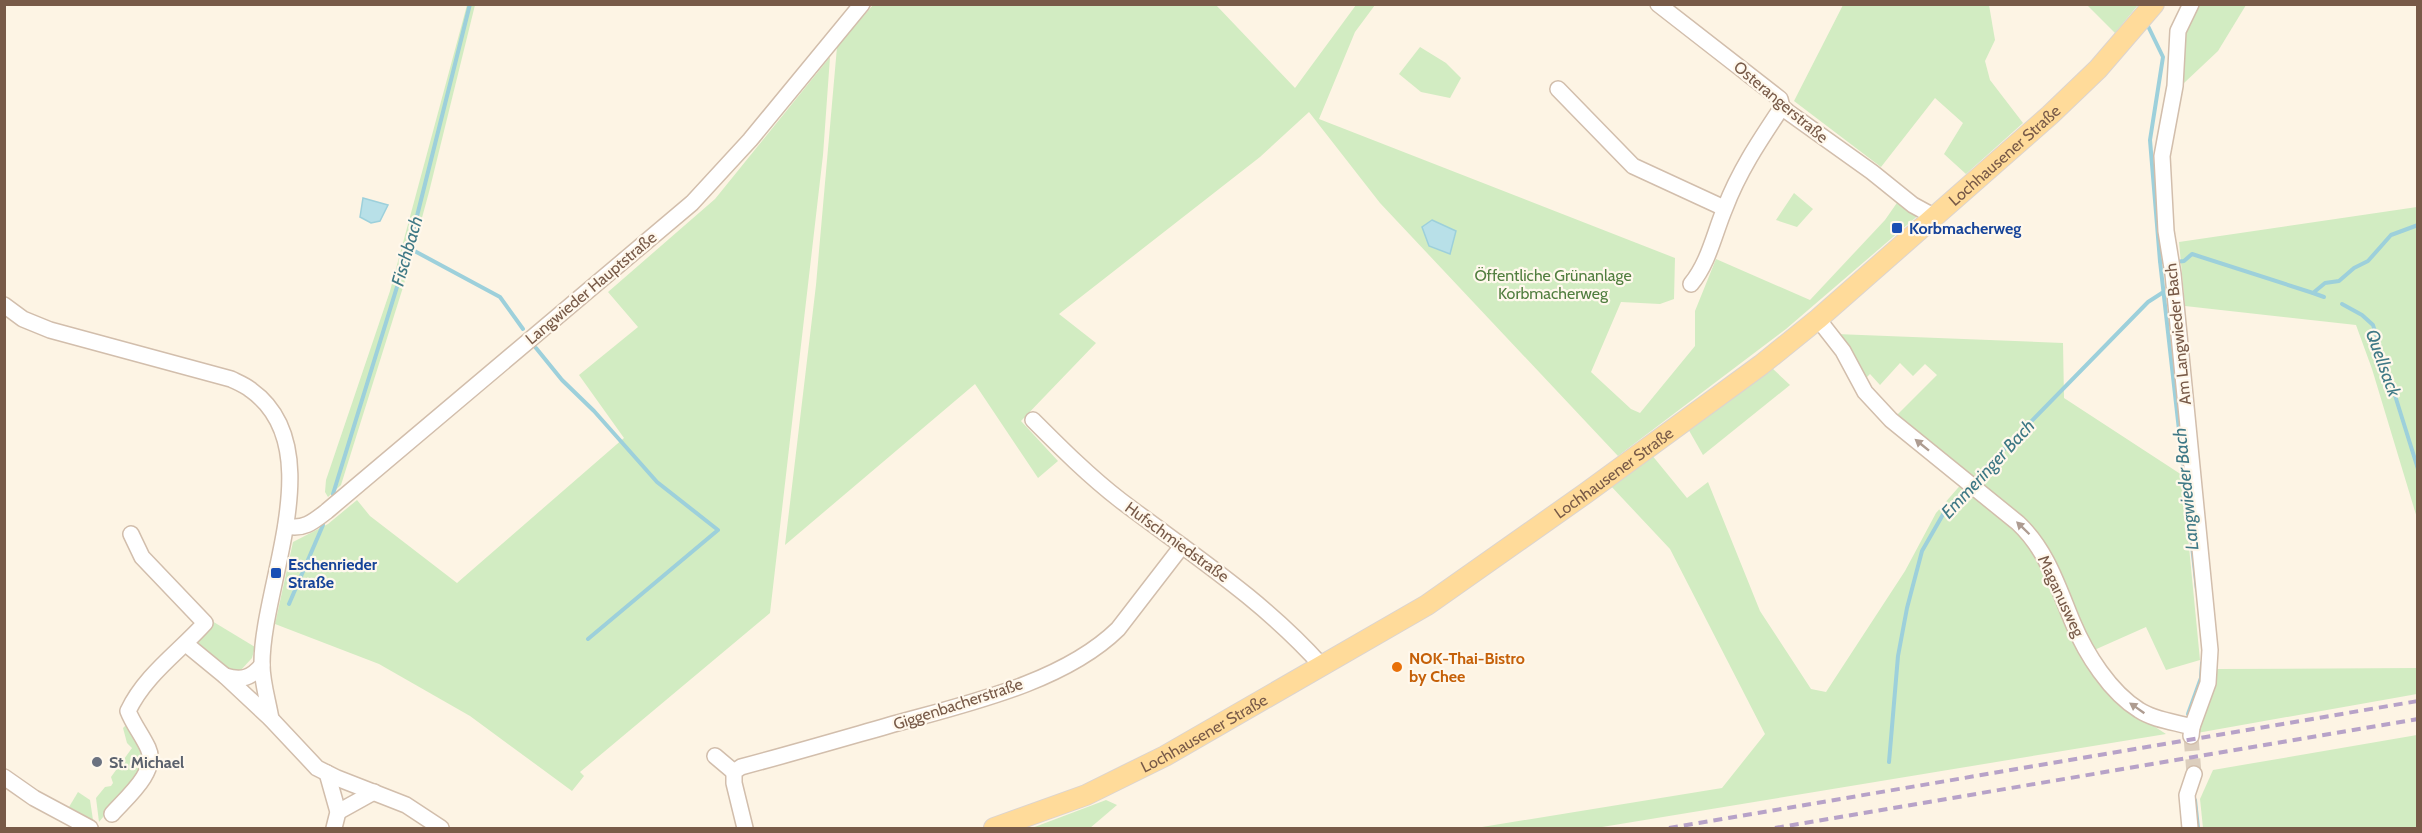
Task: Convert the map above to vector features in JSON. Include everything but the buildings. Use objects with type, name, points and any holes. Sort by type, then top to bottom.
[{"type":"main road","name":"Lochhausener Straße","points":[[994,828],[1045,811],[1116,782],[1427,605],[1708,404],[1818,319],[2004,157],[2098,69],[2147,13]]},
{"type":"street","name":"Langwieder Hauptstraße","points":[[286,525],[296,528],[303,527],[327,511],[692,203],[750,140],[862,4]]},
{"type":"street","name":"Osterangerstraße","points":[[1658,4],[1780,99],[1782,107],[1872,172],[1913,205],[1935,217]]},
{"type":"street","name":"Am Langwieder Bach","points":[[2191,4],[2178,31],[2175,86],[2162,156],[2166,231],[2211,657],[2208,683],[2191,731]]},
{"type":"street","points":[[1558,89],[1632,166],[1724,208]]},
{"type":"street","points":[[1691,284],[1701,271],[1724,208],[1746,161],[1782,107]]},
{"type":"street","points":[[4,305],[23,319],[50,330],[231,379],[250,390],[267,404],[282,430],[290,465],[290,505],[262,665],[271,719]]},
{"type":"street","name":"Maganusweg","points":[[1818,319],[1843,351],[1865,392],[1891,420],[2018,523],[2036,542],[2060,588],[2080,639],[2114,687],[2138,710],[2191,731]]},
{"type":"street","name":"Hufschmiedstraße","points":[[1033,420],[1080,467],[1119,499],[1244,592],[1288,630],[1321,665]]},
{"type":"street","points":[[112,814],[147,772],[152,761],[149,750],[128,711],[149,678],[205,623],[142,557],[131,534]]},
{"type":"street","name":"Giggenbacherstraße","points":[[734,772],[741,766],[987,698],[1079,658],[1105,641],[1118,629],[1182,546]]},
{"type":"street","points":[[186,644],[225,676],[271,719],[316,768],[406,805],[441,828]]},
{"type":"street","points":[[225,676],[238,680],[253,675],[262,665]]},
{"type":"street","points":[[715,756],[734,772],[734,783],[745,828]]},
{"type":"street","points":[[327,773],[338,812],[334,828]]},
{"type":"street","points":[[2190,828],[2187,795],[2194,774]]},
{"type":"street","points":[[4,777],[34,798],[90,828]]},
{"type":"street","points":[[338,812],[374,792]]},
{"type":"green space","points":[[467,5],[475,5],[404,284],[341,485],[328,497],[325,492],[326,480],[390,291]]},
{"type":"green space","name":"Öffentliche Grünanlage Korbmacherweg","points":[[873,5],[1216,5],[1295,88],[1356,5],[1375,5],[1355,32],[1319,119],[1675,258],[1674,299],[1660,304],[1621,302],[1591,372],[1631,409],[1640,413],[1695,346],[1695,311],[1716,259],[1810,300],[1885,220],[1901,197],[1921,213],[1786,329],[1618,456],[1380,203],[1309,112],[1260,157],[1059,314],[1096,343],[1021,421],[1058,461],[1038,478],[975,384],[785,545],[816,285],[837,47]]},
{"type":"green space","points":[[1843,5],[1989,5],[1995,40],[1985,61],[1990,80],[2023,123],[1966,174],[1944,154],[1963,123],[1935,98],[1881,167],[1794,101]]},
{"type":"green space","points":[[2087,5],[2138,5],[2115,33]]},
{"type":"green space","points":[[2198,5],[2246,5],[2218,51],[2184,83],[2184,42],[2187,25]]},
{"type":"green space","points":[[1420,47],[1446,63],[1461,78],[1450,98],[1421,92],[1399,74]]},
{"type":"green space","points":[[830,57],[823,155],[770,613],[580,772],[584,776],[572,791],[470,716],[379,664],[275,624],[293,542],[328,524],[357,500],[370,516],[457,583],[624,438],[579,375],[638,327],[608,292],[715,199]]},
{"type":"green space","points":[[1794,193],[1813,209],[1797,227],[1776,220]]},
{"type":"green space","points":[[2418,207],[2417,518],[2372,369],[2356,325],[2185,306],[2179,242]]},
{"type":"green space","points":[[1836,334],[2063,343],[2064,398],[2182,475],[2200,660],[2166,670],[2146,627],[2092,651],[2049,558],[1892,420],[1937,375],[1925,364],[1913,376],[1900,363],[1880,385],[1870,374],[1864,380]]},
{"type":"green space","points":[[1771,367],[1790,385],[1703,455],[1687,427]]},
{"type":"green space","points":[[1651,454],[1687,498],[1708,482],[1760,611],[1811,689],[1826,692],[1905,571],[1936,513],[1964,481],[2025,533],[2068,621],[2143,719],[2166,734],[1596,828],[1476,828],[1722,788],[1765,734],[1670,549],[1609,484]]},
{"type":"green space","points":[[212,621],[255,647],[252,658],[240,671],[228,672],[192,644]]},
{"type":"green space","points":[[2417,668],[2417,694],[2197,733],[2196,727],[2212,695],[2216,669]]},
{"type":"green space","points":[[130,721],[146,758],[143,768],[99,822],[96,798],[105,787],[111,786],[113,783],[111,777],[132,748],[127,743],[123,728]]},
{"type":"green space","points":[[2417,735],[2417,828],[2203,828],[2200,799],[2213,770]]},
{"type":"green space","points":[[78,792],[90,800],[93,820],[69,807]]},
{"type":"green space","points":[[1106,800],[1117,805],[1090,828],[1032,828]]},
{"type":"water","points":[[363,198],[388,205],[380,221],[371,223],[360,217]]},
{"type":"water","points":[[1432,220],[1456,231],[1450,254],[1429,246],[1422,227]]},
{"type":"waterway","name":"Fischbach","points":[[333,494],[409,248],[470,4]]},
{"type":"waterway","name":"Langwieder Bach","points":[[2147,24],[2163,57],[2150,140],[2160,261],[2168,263]]},
{"type":"waterway","name":"Langwieder Bach","points":[[2175,262],[2184,261],[2192,254],[2313,293],[2325,283],[2339,281],[2354,268],[2368,261],[2391,235],[2418,225]]},
{"type":"waterway","points":[[409,248],[500,297],[523,329]]},
{"type":"waterway","name":"Langwieder Bach","points":[[2160,261],[2197,590]]},
{"type":"waterway","name":"Emmeringer Bach","points":[[1973,481],[2148,302],[2162,293]]},
{"type":"waterway","name":"Quellsack","points":[[2313,293],[2324,297]]},
{"type":"waterway","name":"Quellsack","points":[[2342,304],[2362,315],[2373,325],[2418,469]]},
{"type":"waterway","name":"Fischbach","points":[[536,348],[562,380],[594,411],[657,482],[718,530],[588,639]]},
{"type":"waterway","name":"Emmeringer Bach","points":[[1889,762],[1898,656],[1907,608],[1922,551],[1945,511],[1968,487]]},
{"type":"waterway","name":"Fischbach","points":[[289,604],[323,525]]},
{"type":"waterway","name":"Langwieder Bach","points":[[2188,714],[2201,678],[2202,663]]},
{"type":"waterway","name":"Langwieder Bach","points":[[2195,800],[2198,828]]},
{"type":"tunnel","points":[[2191,736],[2194,774]]},
{"type":"railway","points":[[1669,828],[2418,701]]},
{"type":"railway","points":[[1775,828],[2418,719]]},
{"type":"place","name":"Korbmacherweg","points":[[1897,228]]},
{"type":"place","name":"Eschenrieder Straße","points":[[276,573]]},
{"type":"place","name":"NOK-Thai-Bistro by Chee","points":[[1397,667]]},
{"type":"place","name":"St. Michael","points":[[97,762]]}]
